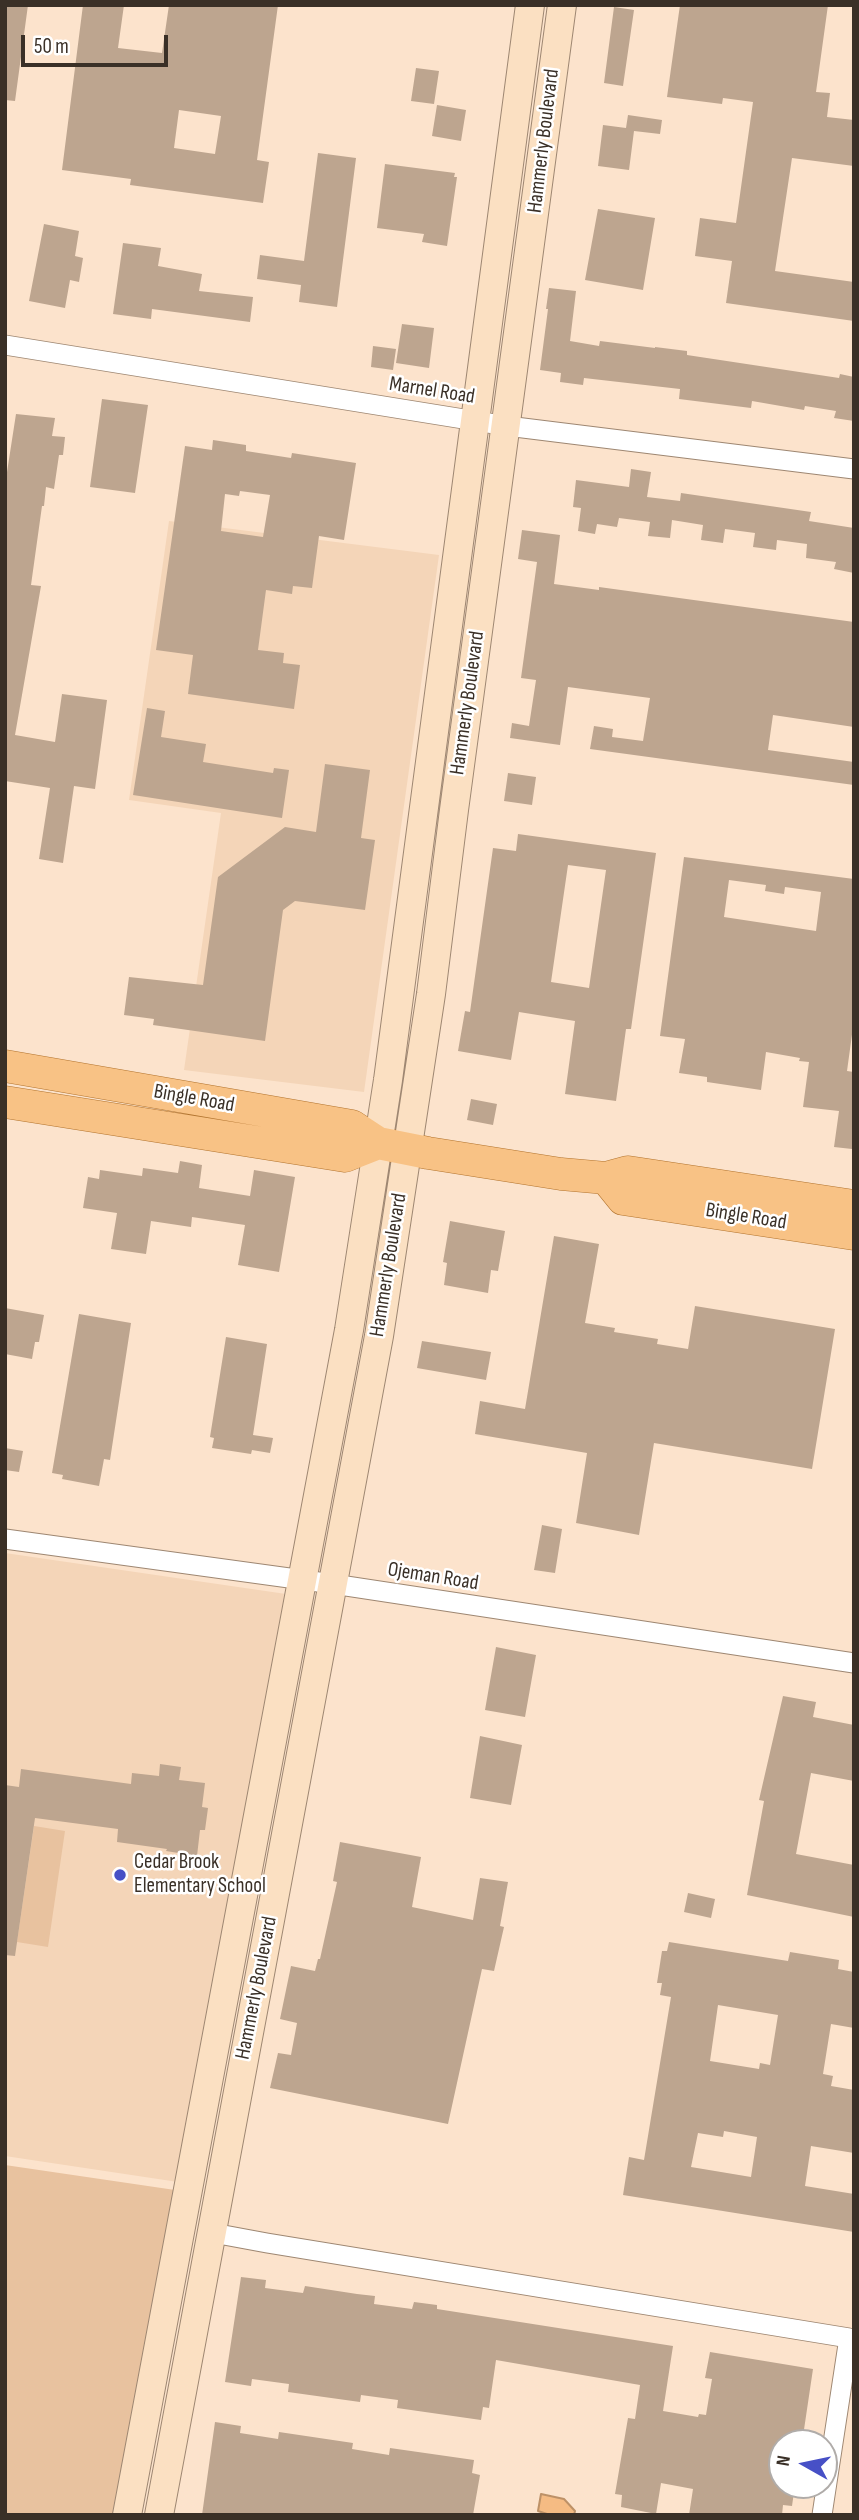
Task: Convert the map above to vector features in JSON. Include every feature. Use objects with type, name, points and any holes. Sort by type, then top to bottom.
[{"type":"main road","name":"Hammerly Boulevard","points":[[159,2515],[379,1336],[393,1146],[431,750],[530,5]]},
{"type":"main road","name":"Hammerly Boulevard","points":[[127,2515],[349,1330],[431,995],[562,5]]},
{"type":"main road","points":[[516,106],[549,107]]},
{"type":"main road","points":[[431,750],[461,753]]},
{"type":"main road","name":"Bingle Road","points":[[5,1066],[352,1126],[393,1146],[561,1174],[606,1178],[628,1172],[709,1198],[854,1234]]},
{"type":"main road","points":[[104,1118],[109,1084]]},
{"type":"main road","name":"Bingle Road","points":[[5,1102],[345,1156],[393,1146]]},
{"type":"main road","name":"Bingle Road","points":[[709,1198],[854,1206]]},
{"type":"main road","points":[[230,1971],[259,1976]]},
{"type":"main road","points":[[158,2343],[191,2350]]},
{"type":"street","name":"Marnel Road","points":[[5,345],[507,426],[854,468]]},
{"type":"street","name":"Ojeman Road","points":[[5,1539],[333,1584],[854,1663]]},
{"type":"street","points":[[213,2233],[849,2338],[822,2515]]},
{"type":"shaded area","points":[[169,521],[439,555],[364,1092],[184,1070],[221,813],[129,800]]},
{"type":"shaded area","name":"Cedar Brook Elementary School","points":[[5,1553],[286,1594],[178,2182],[5,2156]]},
{"type":"shaded area","points":[[34,1826],[65,1831],[48,1947],[17,1942]]},
{"type":"shaded area","points":[[5,2165],[175,2190],[114,2515],[5,2515]]},
{"type":"shaded area","points":[[541,2494],[564,2499],[575,2511],[574,2515],[550,2515],[538,2511]]},
{"type":"building","points":[[5,5],[28,5],[15,101],[5,100]]},
{"type":"building","points":[[83,5],[124,5],[118,48],[162,53],[169,5],[278,5],[257,160],[269,162],[263,203],[130,185],[131,179],[62,170]],"holes":[[[179,110],[221,116],[215,154],[174,148]]]},
{"type":"building","points":[[680,5],[828,5],[816,92],[830,93],[827,117],[854,120],[854,166],[792,158],[775,271],[854,282],[854,321],[726,303],[732,261],[695,256],[700,218],[736,223],[753,102],[723,98],[722,104],[667,97]]},
{"type":"building","points":[[614,7],[634,10],[623,86],[604,83]]},
{"type":"building","points":[[416,68],[439,71],[434,104],[411,101]]},
{"type":"building","points":[[437,105],[466,110],[461,141],[432,136]]},
{"type":"building","points":[[628,115],[662,120],[660,134],[634,131],[629,170],[598,166],[603,125],[626,128]]},
{"type":"building","points":[[318,153],[356,158],[337,307],[299,302],[301,285],[257,279],[260,255],[304,261]]},
{"type":"building","points":[[385,164],[455,173],[454,177],[457,177],[447,246],[422,242],[424,234],[377,228]]},
{"type":"building","points":[[598,209],[655,218],[643,290],[585,280]]},
{"type":"building","points":[[44,224],[79,231],[75,256],[83,258],[79,282],[70,280],[65,308],[29,301]]},
{"type":"building","points":[[123,243],[161,248],[158,266],[202,274],[199,291],[253,297],[250,322],[152,309],[151,319],[113,314]]},
{"type":"building","points":[[549,288],[576,291],[570,341],[599,346],[600,341],[687,351],[687,355],[839,378],[840,374],[854,377],[854,421],[834,418],[836,411],[805,406],[804,410],[752,401],[751,408],[679,399],[680,389],[584,378],[583,385],[560,382],[561,373],[540,370]]},
{"type":"building","points":[[402,324],[434,328],[429,368],[396,363]]},
{"type":"building","points":[[373,346],[396,349],[393,370],[371,367]]},
{"type":"building","points":[[102,399],[148,405],[135,493],[90,487]]},
{"type":"building","points":[[16,414],[55,418],[52,436],[65,437],[63,455],[59,455],[54,489],[46,487],[42,506],[31,585],[41,586],[15,735],[55,742],[62,694],[107,700],[95,789],[74,786],[63,863],[39,859],[50,788],[5,781],[5,485]]},
{"type":"building","points":[[213,440],[246,445],[246,451],[291,458],[292,453],[356,463],[344,540],[319,536],[312,588],[293,586],[292,594],[266,590],[258,650],[284,653],[283,663],[300,665],[294,709],[188,694],[193,655],[156,650],[185,446],[212,450]],"holes":[[[240,491],[270,495],[263,537],[221,531],[225,494],[239,496]]]},
{"type":"building","points":[[631,469],[651,472],[647,497],[680,501],[681,493],[811,512],[809,521],[854,528],[854,573],[834,569],[836,562],[806,558],[807,544],[777,540],[776,550],[753,547],[755,533],[725,529],[723,543],[701,540],[703,525],[672,520],[670,538],[648,536],[650,522],[619,518],[617,527],[597,524],[595,534],[578,531],[581,508],[573,507],[576,480],[629,487]]},
{"type":"building","points":[[522,530],[560,535],[554,584],[599,590],[599,587],[854,622],[854,727],[773,715],[768,750],[854,762],[854,785],[590,749],[594,726],[613,729],[612,737],[643,741],[650,698],[568,687],[560,745],[510,738],[512,723],[529,726],[536,680],[521,678],[537,562],[518,559]]},
{"type":"building","points":[[147,708],[165,711],[161,737],[206,744],[203,762],[273,773],[274,768],[289,770],[282,818],[133,795]]},
{"type":"building","points":[[325,764],[370,770],[361,838],[375,840],[365,910],[295,901],[283,910],[265,1041],[153,1025],[154,1019],[124,1015],[129,977],[203,985],[218,877],[285,827],[316,832]]},
{"type":"building","points":[[508,773],[536,777],[532,805],[504,801]]},
{"type":"building","points":[[518,834],[656,853],[631,1029],[626,1029],[616,1101],[565,1094],[575,1021],[519,1012],[511,1060],[458,1051],[465,1011],[470,1012],[493,848],[516,851]],"holes":[[[568,865],[606,870],[589,988],[551,982]]]},
{"type":"building","points":[[684,857],[854,879],[854,1020],[847,1071],[854,1072],[852,1149],[834,1147],[839,1111],[803,1107],[809,1062],[766,1052],[761,1090],[707,1082],[707,1077],[679,1073],[685,1039],[660,1036]],"holes":[[[729,880],[766,885],[765,891],[784,894],[785,887],[821,892],[816,931],[724,917]]]},
{"type":"building","points":[[471,1099],[497,1104],[493,1125],[467,1120]]},
{"type":"building","points":[[180,1161],[202,1165],[199,1188],[250,1196],[254,1170],[295,1177],[279,1272],[238,1265],[245,1225],[192,1217],[191,1227],[151,1221],[146,1254],[111,1249],[117,1213],[83,1208],[88,1177],[99,1179],[100,1170],[142,1176],[143,1168],[178,1173]]},
{"type":"building","points":[[450,1221],[505,1231],[498,1271],[491,1270],[488,1293],[444,1285],[447,1263],[443,1262]]},
{"type":"building","points":[[554,1236],[599,1244],[585,1323],[615,1328],[614,1332],[658,1339],[657,1344],[688,1349],[695,1306],[835,1329],[812,1469],[654,1443],[639,1535],[576,1523],[587,1453],[475,1434],[480,1401],[525,1409]]},
{"type":"building","points":[[5,1308],[44,1315],[39,1342],[35,1342],[32,1359],[5,1354]]},
{"type":"building","points":[[79,1314],[131,1323],[110,1460],[104,1459],[99,1486],[62,1479],[63,1475],[52,1473]]},
{"type":"building","points":[[226,1337],[267,1344],[253,1435],[273,1438],[270,1453],[252,1450],[251,1454],[212,1448],[214,1438],[210,1437]]},
{"type":"building","points":[[422,1341],[491,1352],[486,1380],[417,1368]]},
{"type":"building","points":[[5,1448],[23,1451],[19,1472],[5,1470]]},
{"type":"building","points":[[542,1525],[562,1529],[555,1573],[534,1570]]},
{"type":"building","points":[[496,1647],[536,1655],[525,1717],[485,1710]]},
{"type":"building","points":[[783,1696],[816,1702],[813,1717],[854,1725],[854,1781],[811,1773],[796,1854],[854,1865],[854,1917],[747,1895],[764,1801],[759,1800]]},
{"type":"building","points":[[480,1736],[522,1745],[511,1805],[470,1798]]},
{"type":"building","points":[[160,1764],[181,1767],[179,1780],[205,1783],[202,1807],[208,1808],[205,1830],[200,1830],[197,1856],[117,1842],[118,1829],[35,1818],[15,1956],[5,1955],[5,1785],[19,1787],[21,1769],[131,1784],[132,1773],[159,1776]]},
{"type":"building","points":[[340,1842],[421,1857],[412,1907],[473,1920],[480,1878],[508,1882],[500,1926],[504,1927],[494,1971],[482,1969],[448,2124],[270,2088],[278,2053],[291,2055],[297,2023],[280,2019],[291,1966],[315,1971],[320,1959],[337,1882],[333,1881]]},
{"type":"building","points":[[688,1893],[715,1899],[711,1918],[684,1912]]},
{"type":"building","points":[[669,1942],[788,1961],[790,1952],[839,1960],[838,1969],[854,1972],[854,2028],[831,2024],[823,2074],[833,2076],[831,2086],[854,2090],[854,2153],[811,2146],[805,2186],[854,2194],[854,2232],[623,2195],[629,2157],[644,2160],[671,1997],[660,1995],[662,1983],[657,1983],[662,1951],[667,1951]],"holes":[[[718,2005],[778,2015],[770,2065],[760,2063],[759,2069],[710,2061]],[[724,2131],[757,2137],[751,2177],[691,2167],[698,2133],[723,2137]]]},
{"type":"building","points":[[241,2277],[266,2280],[265,2288],[303,2293],[305,2286],[375,2296],[374,2304],[412,2309],[414,2302],[437,2305],[437,2309],[673,2346],[663,2411],[698,2417],[699,2414],[706,2415],[712,2379],[705,2378],[710,2352],[813,2369],[804,2429],[768,2429],[768,2499],[793,2499],[792,2506],[783,2505],[782,2515],[689,2515],[693,2489],[661,2483],[656,2514],[621,2507],[622,2495],[615,2494],[628,2418],[635,2419],[640,2385],[496,2360],[489,2408],[483,2407],[481,2420],[397,2408],[398,2400],[361,2395],[360,2402],[288,2392],[289,2384],[252,2379],[251,2386],[225,2382]]},
{"type":"building","points":[[215,2422],[241,2426],[240,2433],[278,2439],[279,2432],[353,2443],[352,2449],[389,2455],[390,2448],[474,2460],[472,2473],[480,2475],[473,2515],[202,2515]]},
{"type":"place","name":"Cedar Brook Elementary School","points":[[120,1875]]}]
